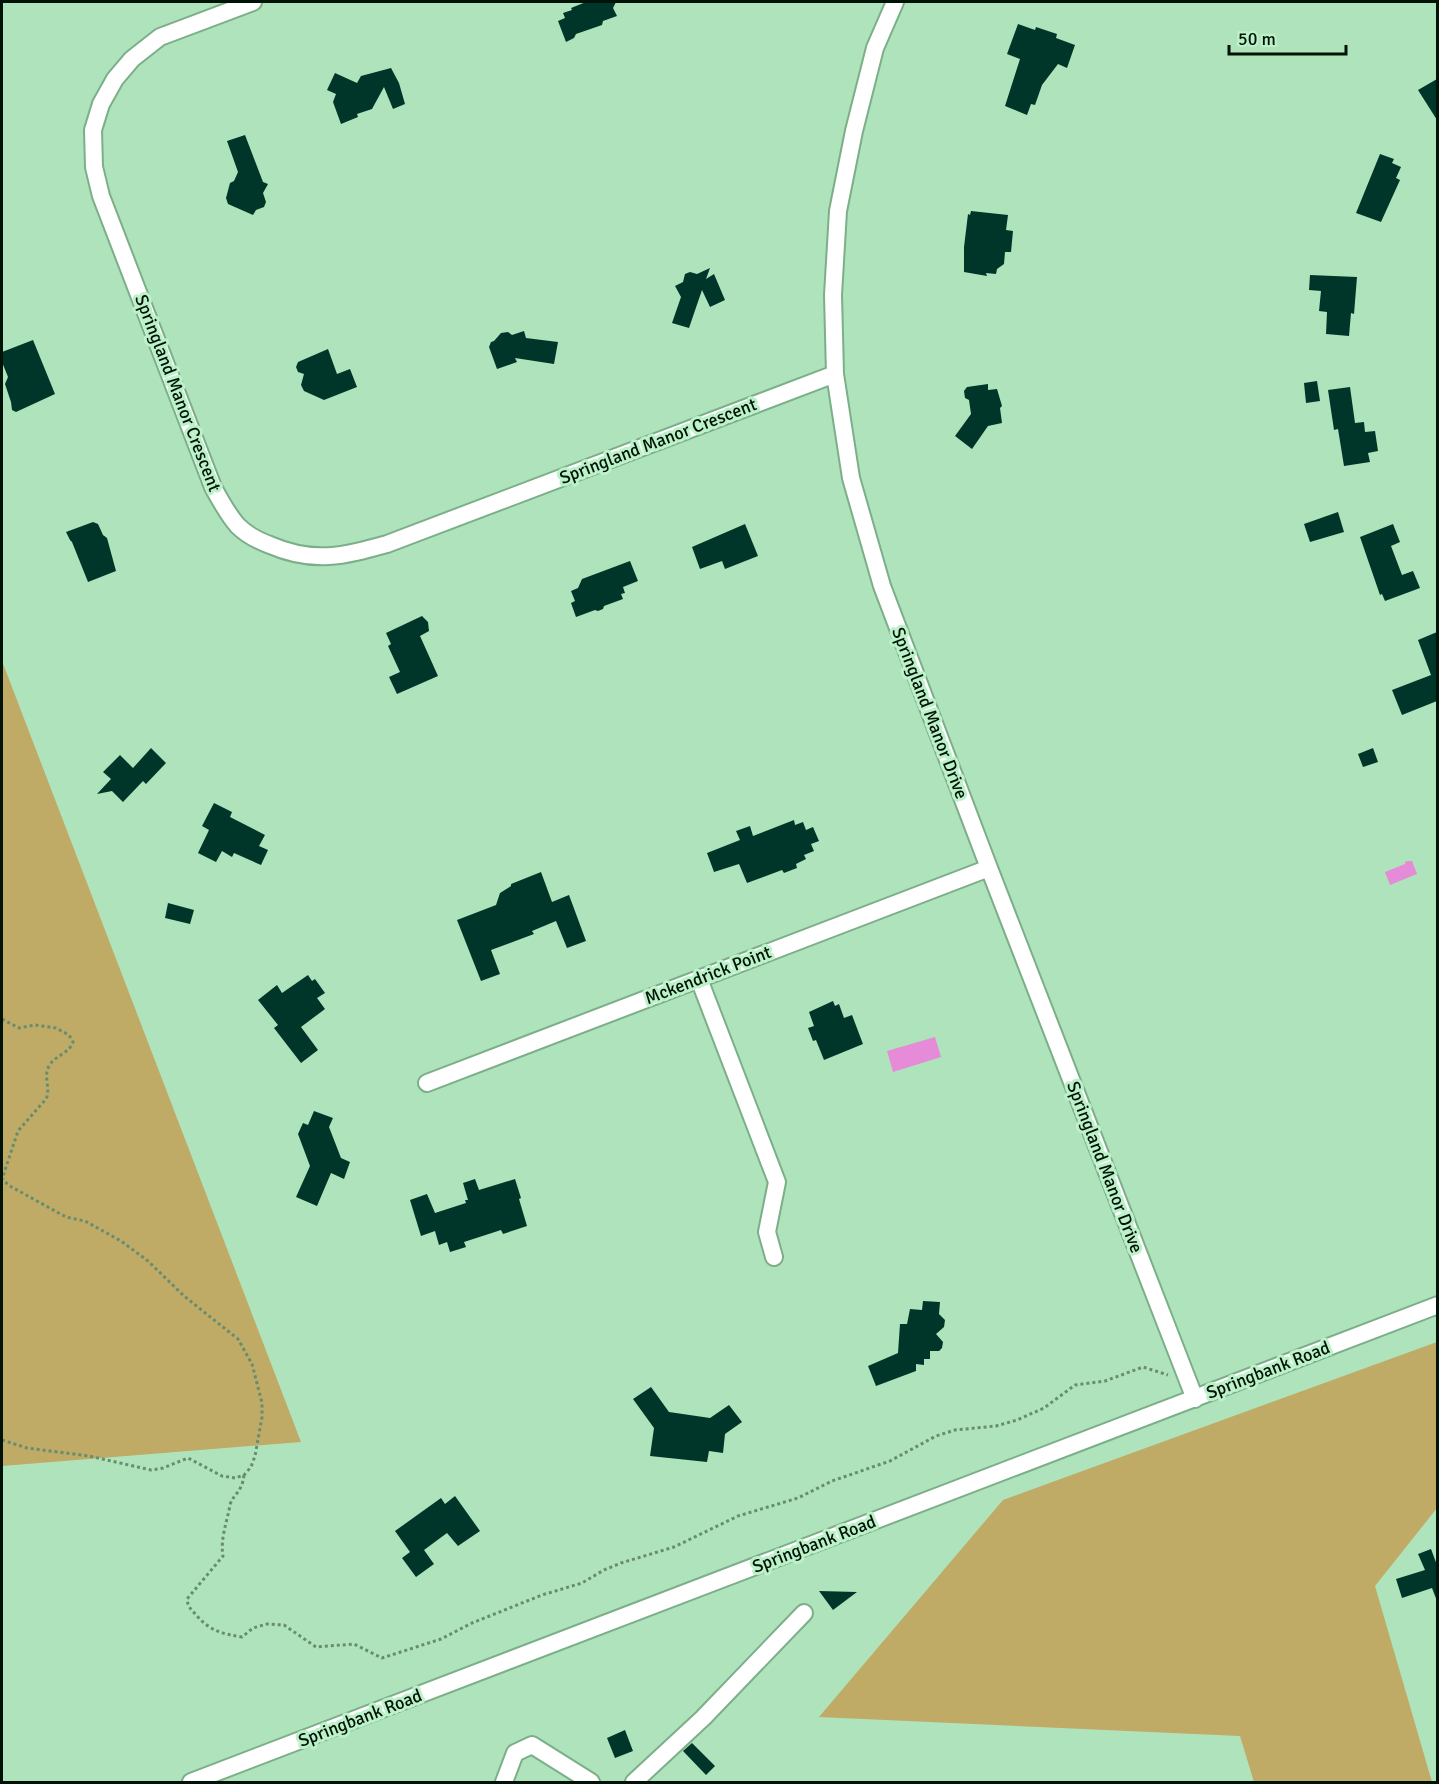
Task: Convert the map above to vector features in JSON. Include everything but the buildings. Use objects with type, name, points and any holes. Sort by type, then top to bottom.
[{"type":"street","name":"Springland Manor Crescent","points":[[253,2],[160,38],[132,60],[115,79],[101,104],[93,130],[94,167],[101,196],[213,487],[225,509],[239,527],[250,535],[291,554],[319,557],[346,555],[387,544],[835,374]]},
{"type":"street","name":"Springland Manor Drive","points":[[895,2],[875,48],[854,132],[838,211],[833,295],[835,374],[851,478],[882,586],[988,868],[1195,1399]]},
{"type":"street","name":"Mckendrick Point","points":[[428,1083],[988,868]]},
{"type":"street","points":[[699,979],[777,1182],[767,1232],[774,1257]]},
{"type":"street","name":"Springbank Road","points":[[191,1782],[1437,1305]]},
{"type":"street","points":[[634,1782],[703,1719],[804,1612]]},
{"type":"street","points":[[504,1782],[515,1753],[532,1745],[591,1782]]},
{"type":"path","points":[[2,1019],[19,1028],[35,1025],[56,1028],[69,1035],[73,1042],[69,1049],[50,1064],[46,1073],[49,1094],[18,1131],[2,1179],[8,1185],[66,1217],[85,1221],[122,1241],[148,1261],[184,1296],[238,1339],[252,1364],[262,1403],[262,1417],[255,1456],[251,1467],[244,1475],[235,1478],[222,1476],[188,1458],[151,1470],[89,1456],[27,1448],[2,1440]]},
{"type":"path","points":[[244,1475],[243,1485],[230,1503],[221,1546],[223,1556],[187,1599],[188,1607],[206,1626],[221,1634],[242,1637],[253,1628],[267,1624],[284,1625],[316,1647],[354,1644],[382,1658],[441,1639],[472,1623],[542,1595],[582,1583],[612,1567],[674,1547],[729,1520],[798,1498],[832,1481],[890,1461],[936,1436],[955,1430],[996,1426],[1017,1420],[1044,1408],[1075,1385],[1105,1381],[1143,1367],[1188,1381]]},
{"type":"shaded area","points":[[2,661],[301,1442],[2,1466]]},
{"type":"shaded area","points":[[1412,861],[1417,874],[1390,885],[1385,872]]},
{"type":"shaded area","points":[[935,1037],[941,1057],[893,1072],[887,1051]]},
{"type":"shaded area","points":[[1437,1342],[1437,1508],[1375,1586],[1432,1782],[1254,1782],[1240,1736],[819,1717],[1003,1500]]}]
